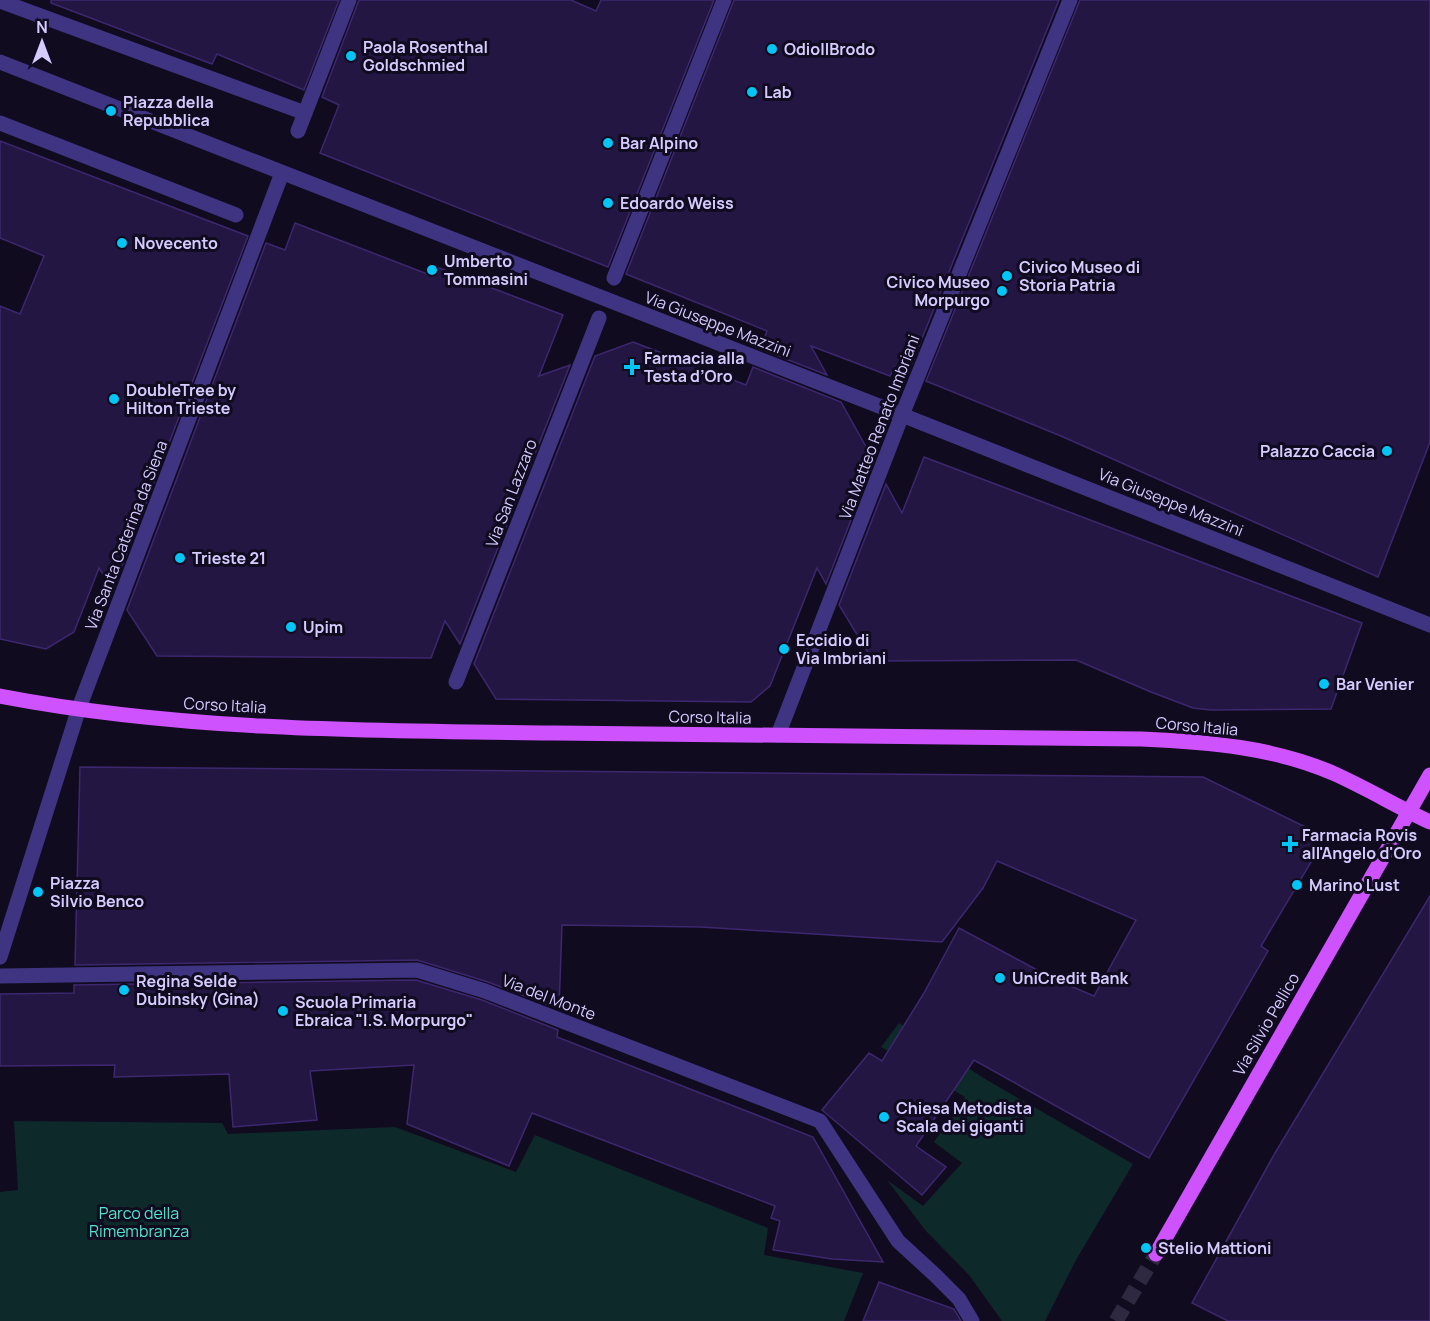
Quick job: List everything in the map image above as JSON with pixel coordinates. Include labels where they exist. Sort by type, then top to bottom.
[{"type":"main road","name":"Corso Italia","points":[[0,696],[165,720],[261,726],[437,732],[1141,739],[1213,743],[1275,754],[1335,774],[1430,822]]},
{"type":"main road","name":"Via Silvio Pellico","points":[[1156,1254],[1430,774]]},
{"type":"street","points":[[0,0],[305,114]]},
{"type":"street","points":[[298,131],[349,0]]},
{"type":"street","points":[[614,278],[724,0]]},
{"type":"street","name":"Via Matteo Renato Imbriani","points":[[778,735],[902,414],[1070,0]]},
{"type":"street","name":"Via Giuseppe Mazzini","points":[[0,62],[902,414],[1426,623]]},
{"type":"street","points":[[0,123],[236,215]]},
{"type":"street","name":"Via Santa Caterina da Siena","points":[[80,708],[282,173]]},
{"type":"street","name":"Via San Lazzaro","points":[[456,682],[599,318]]},
{"type":"street","points":[[0,957],[80,708]]},
{"type":"street","name":"Via del Monte","points":[[0,976],[271,970],[417,970],[485,991],[820,1121],[898,1241],[959,1299],[972,1321]]},
{"type":"green space","points":[[899,1023],[985,1079],[1133,1164],[1076,1260],[1045,1321],[1002,1321],[969,1275],[926,1231],[887,1180],[923,1206],[962,1163],[934,1142],[965,1097],[881,1047]]},
{"type":"green space","name":"Parco della Rimembranza","points":[[14,1121],[222,1123],[228,1134],[395,1127],[516,1172],[535,1135],[768,1228],[764,1255],[863,1273],[844,1321],[0,1321],[0,1192],[18,1190]]},
{"type":"building","points":[[51,0],[339,0],[304,90],[217,54],[212,64],[51,3]]},
{"type":"building","points":[[359,0],[571,0],[596,11],[601,0],[714,0],[608,267],[320,153],[339,105],[322,97]]},
{"type":"building","points":[[734,0],[1059,0],[908,373],[894,367],[890,376],[811,346],[827,375],[760,349],[767,331],[626,274]]},
{"type":"building","points":[[1080,0],[1430,0],[1430,442],[1378,577],[1061,436],[926,381]]},
{"type":"building","name":"DoubleTree by Hilton Trieste","points":[[0,141],[248,236],[113,590],[99,568],[74,632],[46,649],[0,639],[0,306],[20,314],[44,256],[0,238]]},
{"type":"building","points":[[295,223],[430,275],[434,266],[563,315],[539,376],[570,365],[460,644],[445,621],[431,658],[157,656],[127,610],[266,243],[285,250]]},
{"type":"building","points":[[633,342],[746,385],[753,367],[841,402],[874,461],[826,584],[817,568],[770,686],[751,702],[496,699],[474,664],[595,356]]},
{"type":"building","points":[[924,457],[1362,623],[1331,709],[1211,710],[1193,708],[1076,660],[873,661],[839,605],[886,484],[902,513]]},
{"type":"building","points":[[80,767],[1203,777],[1326,837],[1261,946],[1268,951],[1149,1158],[974,1060],[916,1146],[946,1167],[922,1195],[822,1110],[869,1053],[882,1061],[924,993],[959,928],[1054,979],[1094,996],[1136,920],[997,861],[983,888],[942,942],[701,927],[562,925],[559,1009],[488,982],[417,960],[75,965]]},
{"type":"building","points":[[1430,896],[1430,1321],[1228,1321],[1192,1303],[1275,1153]]},
{"type":"building","points":[[416,980],[482,1000],[558,1030],[557,1037],[813,1137],[883,1262],[832,1259],[773,1250],[780,1221],[771,1218],[775,1206],[532,1113],[509,1166],[407,1124],[414,1065],[310,1071],[317,1120],[233,1127],[229,1074],[114,1077],[115,1065],[0,1066],[0,994],[74,993],[74,985]]},
{"type":"building","points":[[879,1282],[954,1309],[961,1321],[863,1321]]},
{"type":"tunnel","points":[[1116,1321],[1156,1254]]},
{"type":"place","name":"OdioIlBrodo","points":[[772,49]]},
{"type":"place","name":"Paola Rosenthal Goldschmied","points":[[351,56]]},
{"type":"place","name":"Lab","points":[[752,92]]},
{"type":"place","name":"Piazza della Repubblica","points":[[111,111]]},
{"type":"place","name":"Bar Alpino","points":[[608,143]]},
{"type":"place","name":"Edoardo Weiss","points":[[608,203]]},
{"type":"place","name":"Novecento","points":[[122,243]]},
{"type":"place","name":"Umberto Tommasini","points":[[432,270]]},
{"type":"place","name":"Civico Museo di Storia Patria","points":[[1007,276]]},
{"type":"place","name":"Civico Museo Morpurgo","points":[[1002,291]]},
{"type":"place","name":"Farmacia alla Testa d’Oro","points":[[632,367]]},
{"type":"place","name":"DoubleTree by Hilton Trieste","points":[[114,399]]},
{"type":"place","name":"Palazzo Caccia","points":[[1387,451]]},
{"type":"place","name":"Trieste 21","points":[[180,558]]},
{"type":"place","name":"Upim","points":[[291,627]]},
{"type":"place","name":"Eccidio di Via Imbriani","points":[[784,649]]},
{"type":"place","name":"Bar Venier","points":[[1324,684]]},
{"type":"place","name":"Farmacia Rovis all'Angelo d'Oro","points":[[1290,844]]},
{"type":"place","name":"Marino Lust","points":[[1297,885]]},
{"type":"place","name":"Piazza Silvio Benco","points":[[38,892]]},
{"type":"place","name":"UniCredit Bank","points":[[1000,978]]},
{"type":"place","name":"Regina Selde Dubinsky (Gina)","points":[[124,990]]},
{"type":"place","name":"Scuola Primaria Ebraica \"I.S. Morpurgo\"","points":[[283,1011]]},
{"type":"place","name":"Chiesa Metodista Scala dei giganti","points":[[884,1117]]},
{"type":"place","name":"Stelio Mattioni","points":[[1146,1248]]}]
